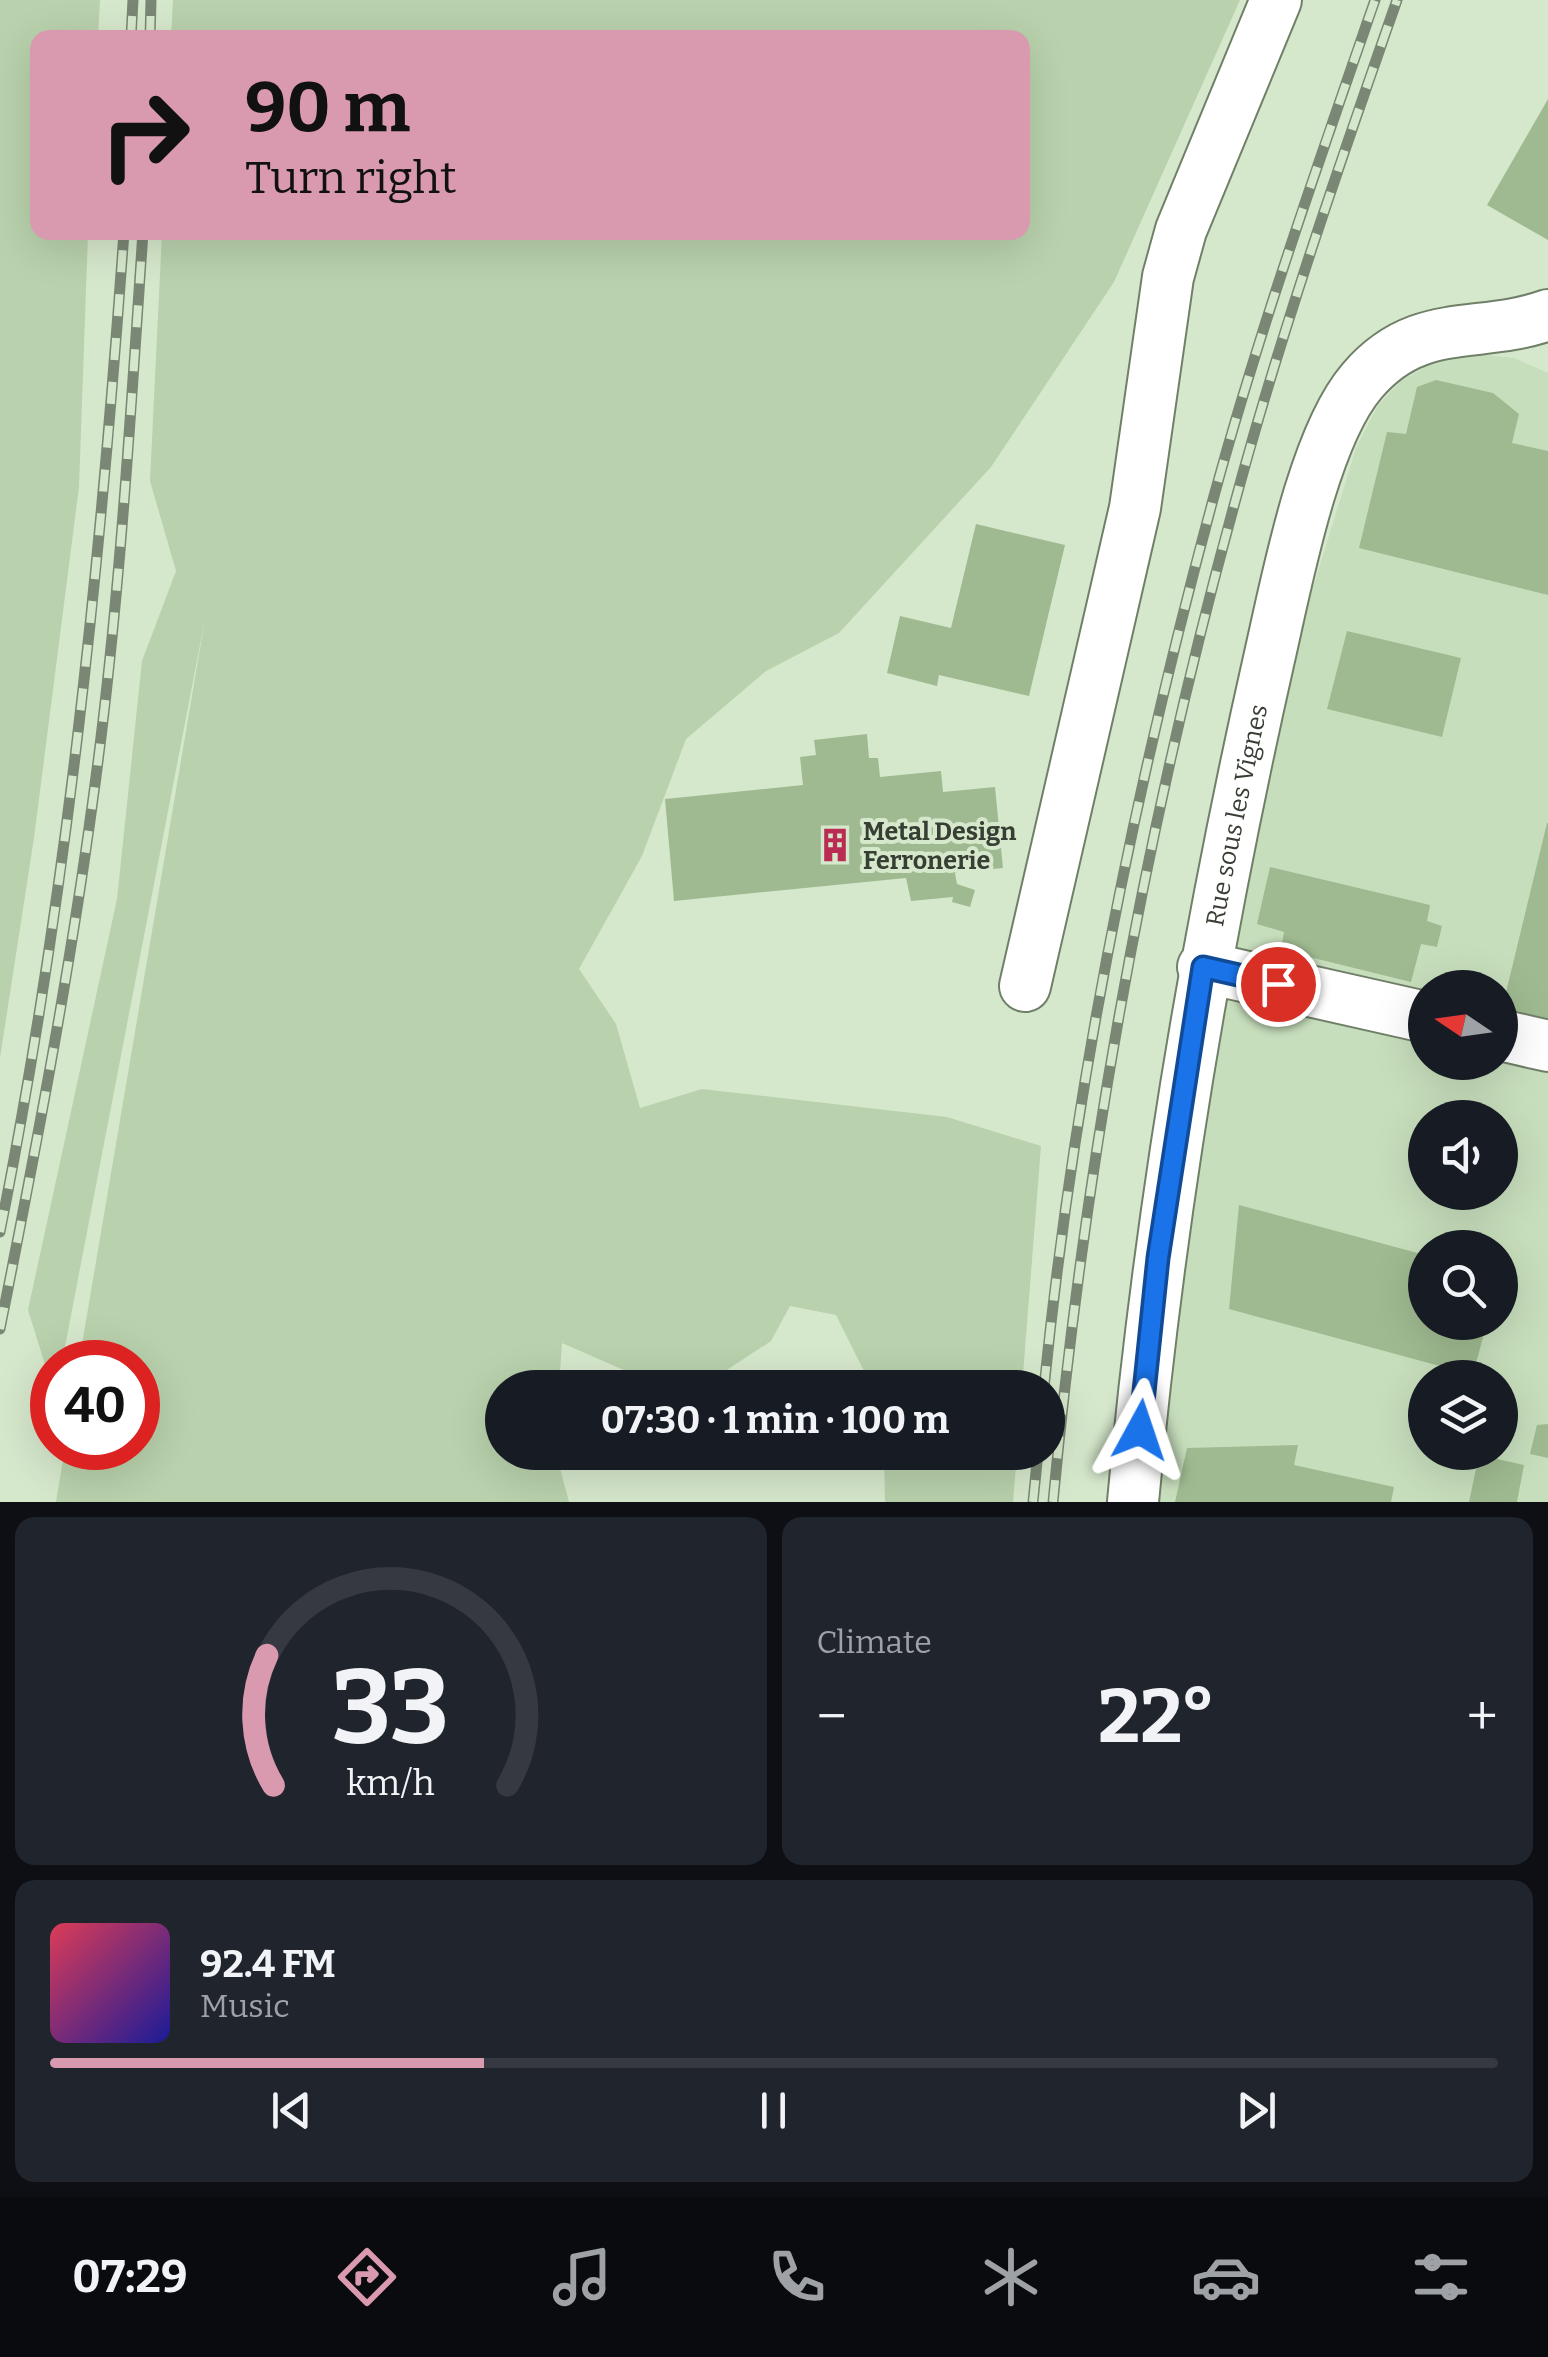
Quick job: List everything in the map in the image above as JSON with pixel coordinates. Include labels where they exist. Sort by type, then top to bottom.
[{"type":"street","points":[[1025,986],[1135,508],[1168,277],[1182,230],[1276,0]]},
{"type":"street","name":"Rue sous les Vignes","points":[[1134,1502],[1158,1258],[1203,967],[1304,518],[1340,415],[1360,383],[1407,344],[1458,328],[1542,327]]},
{"type":"street","points":[[1203,967],[1408,1013]]},
{"type":"street","points":[[1518,1039],[1548,1046]]},
{"type":"shaded area","points":[[0,0],[100,0],[98,30],[30,30],[30,240],[88,240],[79,487],[34,838],[0,1058]]},
{"type":"shaded area","points":[[173,0],[1240,0],[1114,282],[991,467],[839,633],[766,671],[686,739],[642,856],[579,969],[616,1024],[640,1108],[702,1089],[947,1117],[1041,1146],[1023,1370],[864,1370],[836,1315],[790,1306],[771,1341],[727,1370],[624,1370],[562,1343],[560,1370],[485,1370],[485,1470],[561,1470],[569,1502],[56,1502],[61,1470],[160,1470],[160,1340],[83,1340],[205,619],[66,1340],[37,1340],[28,1310],[117,899],[142,661],[176,571],[150,481],[162,240],[1030,240],[1030,30],[171,30]]},
{"type":"shaded area","points":[[1477,354],[1514,358],[1548,373],[1548,1502],[1160,1502],[1185,1245],[1234,945],[1308,604],[1356,448],[1378,405],[1401,381],[1427,366]]},
{"type":"shaded area","points":[[884,1470],[1016,1470],[1013,1502],[885,1502]]},
{"type":"building","points":[[1548,99],[1548,240],[1487,205]]},
{"type":"building","points":[[1436,380],[1493,393],[1519,414],[1512,443],[1548,451],[1548,595],[1359,548],[1387,432],[1406,434],[1417,387]]},
{"type":"building","points":[[976,524],[1065,545],[1029,696],[939,675],[937,686],[887,673],[900,616],[951,628]]},
{"type":"building","points":[[1347,631],[1461,658],[1442,737],[1327,709]]},
{"type":"building","name":"Metal Design Ferronerie","points":[[867,734],[869,758],[878,758],[880,777],[941,771],[943,792],[995,787],[1003,868],[955,873],[957,884],[975,890],[970,907],[952,902],[953,897],[911,901],[906,878],[674,901],[665,799],[803,785],[800,757],[816,755],[814,740]]},
{"type":"building","points":[[1548,823],[1548,1030],[1518,1022],[1518,970],[1511,970]]},
{"type":"building","points":[[1270,867],[1430,905],[1427,921],[1442,926],[1437,947],[1421,944],[1414,970],[1408,970],[1408,981],[1281,950],[1284,932],[1257,924]]},
{"type":"building","points":[[1239,1205],[1408,1250],[1408,1340],[1482,1340],[1477,1360],[1418,1360],[1229,1309]]},
{"type":"building","points":[[1548,1424],[1548,1458],[1530,1454],[1537,1425]]},
{"type":"building","points":[[1298,1445],[1294,1465],[1394,1487],[1391,1502],[1175,1502],[1187,1448]]},
{"type":"building","points":[[1518,1464],[1524,1465],[1517,1502],[1469,1502],[1476,1470],[1518,1470]]},
{"type":"railway","points":[[131,30],[133,0]]},
{"type":"railway","points":[[150,30],[151,0]]},
{"type":"railway","points":[[1046,1370],[1090,1051],[1158,716],[1214,496],[1251,371],[1375,0]]},
{"type":"railway","points":[[1053,1502],[1101,1124],[1122,998],[1173,749],[1235,502],[1272,375],[1397,0]]},
{"type":"railway","points":[[0,1232],[44,984],[78,734],[104,484],[123,240]]},
{"type":"railway","points":[[0,1329],[62,999],[93,799],[117,587],[142,240]]},
{"type":"railway","points":[[1033,1502],[1036,1470]]},
{"type":"place","name":"Metal Design Ferronerie","points":[[835,845]]},
{"type":"route","points":[[1140,1430],[1158,1258],[1203,967],[1278,984]]}]
